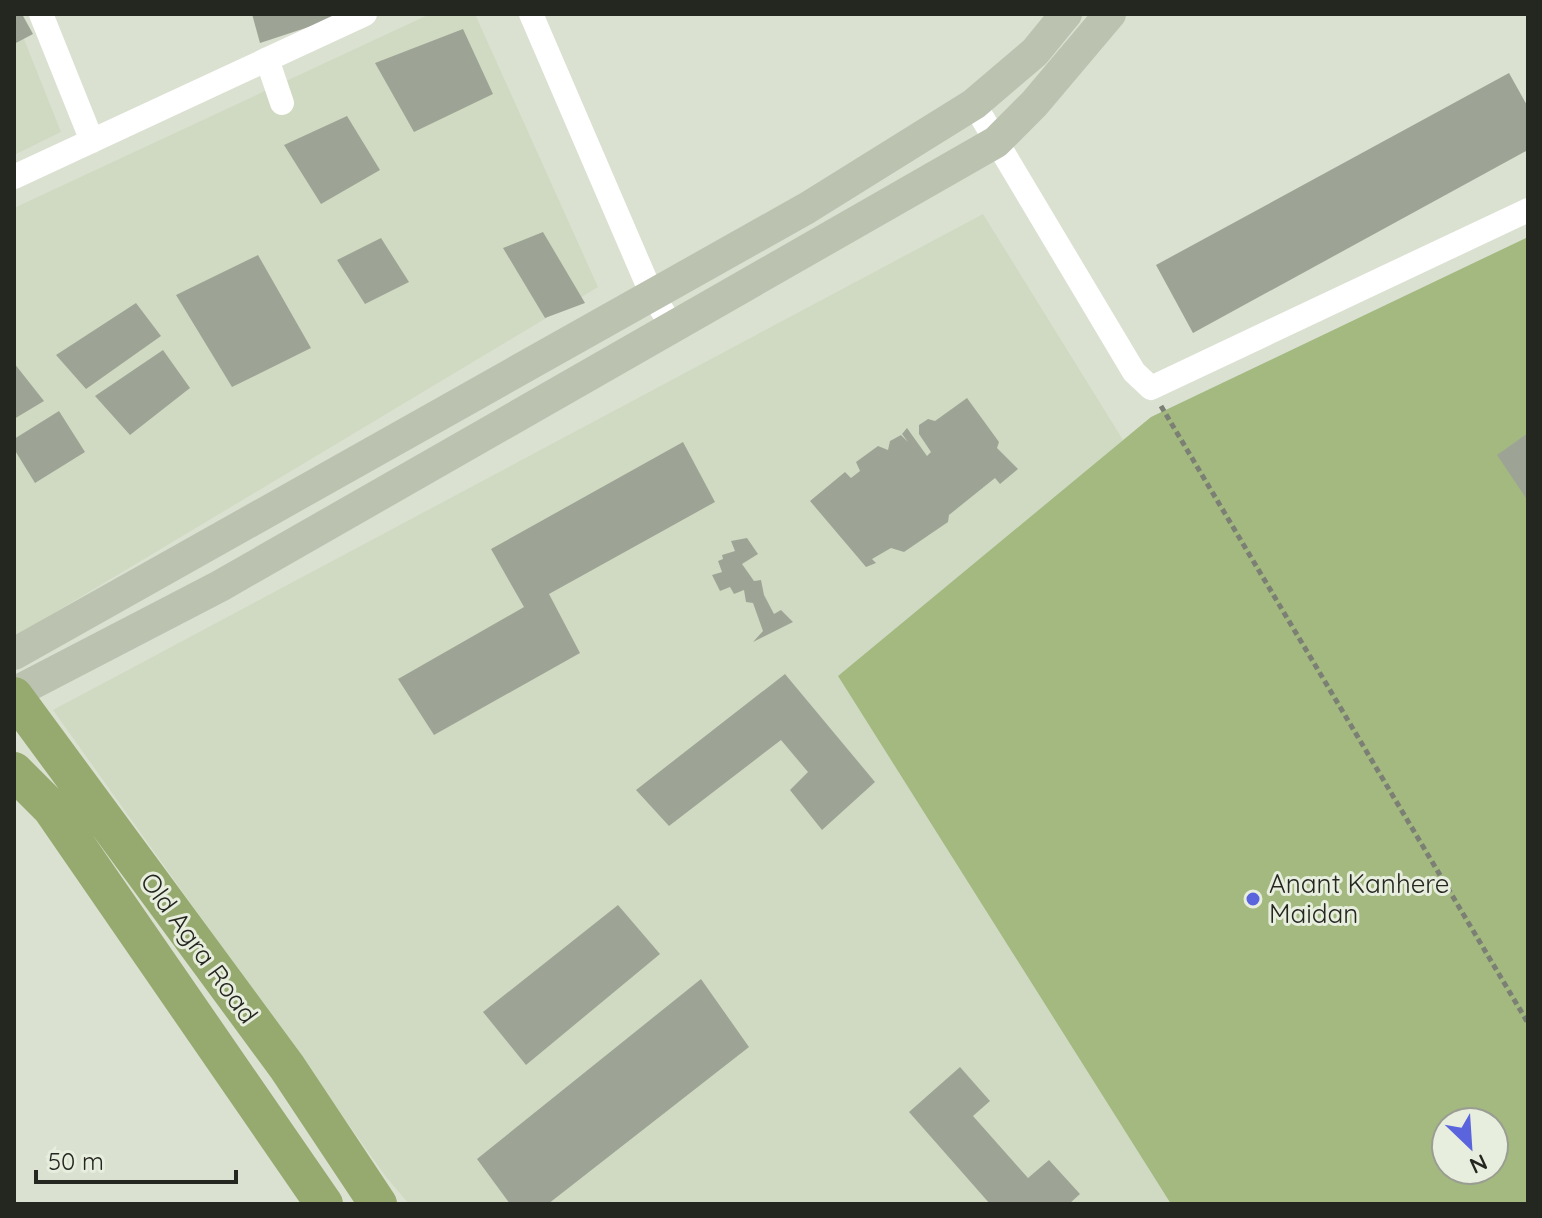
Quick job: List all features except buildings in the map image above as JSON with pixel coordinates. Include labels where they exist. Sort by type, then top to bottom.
[{"type":"highway","name":"Old Agra Road","points":[[14,694],[287,1067],[378,1204]]},
{"type":"highway","name":"Old Agra Road","points":[[14,771],[51,808],[324,1204]]},
{"type":"highway","points":[[14,792],[51,808]]},
{"type":"main road","points":[[14,654],[807,208],[974,104],[1035,52],[1066,14]]},
{"type":"main road","points":[[14,694],[220,586],[996,142],[1034,104],[1110,14]]},
{"type":"street","points":[[41,14],[92,141]]},
{"type":"street","points":[[14,177],[365,14]]},
{"type":"street","points":[[531,14],[652,295],[673,327]]},
{"type":"street","points":[[267,59],[282,103]]},
{"type":"street","points":[[210,107],[228,77]]},
{"type":"street","points":[[974,104],[1134,372],[1151,388],[1528,210]]},
{"type":"path","points":[[1151,388],[1528,1023]]},
{"type":"shaded area","points":[[14,14],[61,132],[14,155]]},
{"type":"shaded area","points":[[430,14],[475,14],[598,287],[14,637],[14,208]]},
{"type":"shaded area","points":[[983,214],[1123,440],[838,676],[1171,1204],[409,1204],[386,1177],[53,710]]},
{"type":"green space","name":"Anant Kanhere Maidan","points":[[1528,237],[1528,1204],[1171,1204],[838,676],[1151,417]]},
{"type":"place","name":"Anant Kanhere Maidan","points":[[1253,899]]}]
